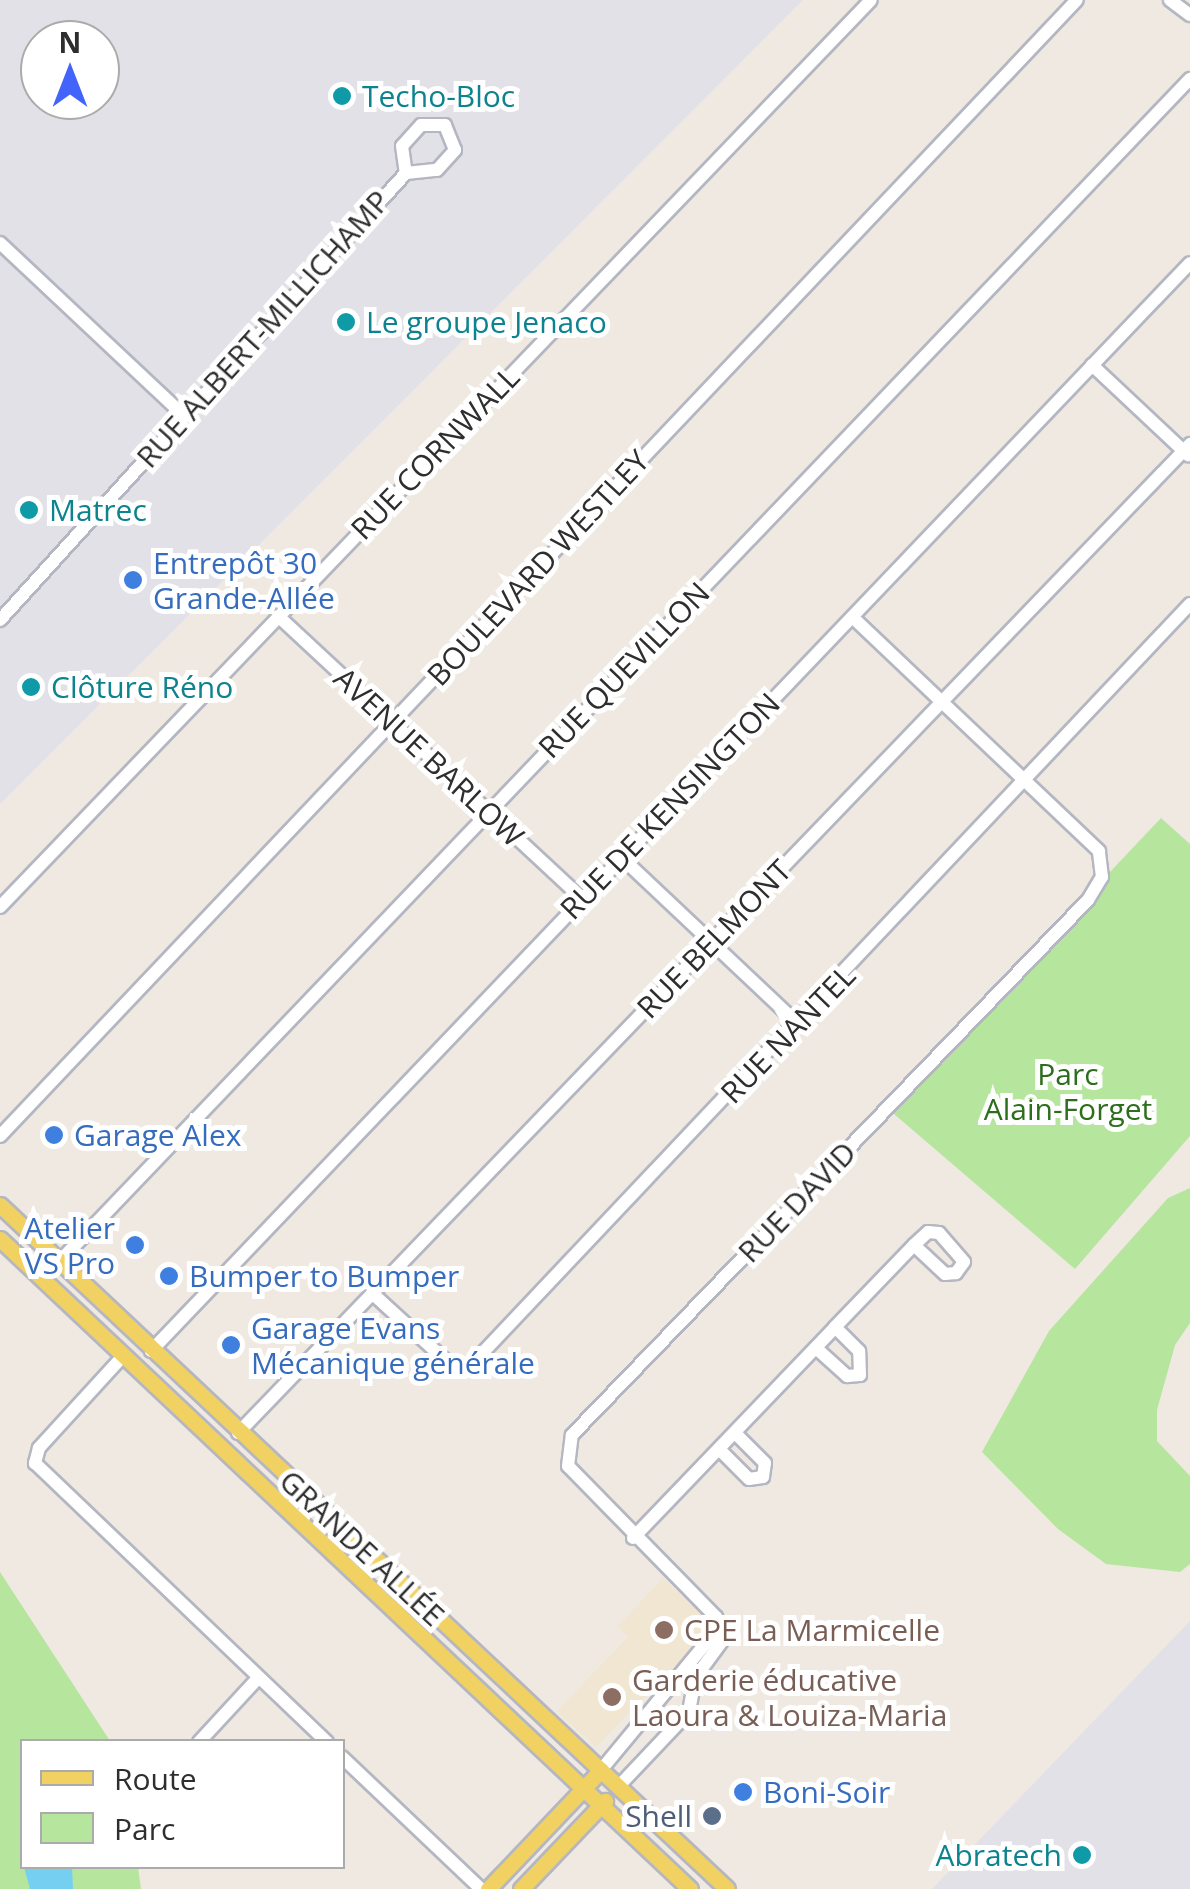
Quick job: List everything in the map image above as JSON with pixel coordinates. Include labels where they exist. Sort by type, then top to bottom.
[{"type":"main road","name":"GRANDE ALLÉE","points":[[0,1205],[727,1889]]},
{"type":"main road","name":"GRANDE ALLÉE","points":[[0,1239],[690,1889]]},
{"type":"main road","points":[[485,1889],[602,1770]]},
{"type":"main road","points":[[521,1889],[618,1788]]},
{"type":"street","name":"RUE CORNWALL","points":[[0,907],[871,0]]},
{"type":"street","name":"BOULEVARD WESTLEY","points":[[0,1136],[1077,0]]},
{"type":"street","points":[[1170,0],[1190,15]]},
{"type":"street","name":"RUE QUEVILLON","points":[[59,1262],[1190,79]]},
{"type":"street","name":"RUE ALBERT-MILLICHAMP","points":[[0,620],[406,172],[437,170],[455,150],[445,124],[422,124],[402,146],[406,172]]},
{"type":"street","points":[[0,244],[182,415]]},
{"type":"street","name":"RUE DE KENSINGTON","points":[[151,1351],[1190,263]]},
{"type":"street","points":[[1092,365],[1188,451]]},
{"type":"street","name":"RUE BELMONT","points":[[238,1433],[1188,451]]},
{"type":"street","name":"RUE NANTEL","points":[[372,1293],[457,1371],[473,1363],[798,1024],[1190,604]]},
{"type":"street","name":"AVENUE BARLOW","points":[[278,616],[581,898]]},
{"type":"street","points":[[852,617],[1024,780]]},
{"type":"street","name":"RUE DAVID","points":[[720,1624],[633,1538],[568,1466],[572,1435],[1078,910],[1102,876],[1099,851],[1024,780]]},
{"type":"street","points":[[621,857],[798,1024]]},
{"type":"street","points":[[633,1538],[914,1245]]},
{"type":"street","points":[[816,1348],[848,1376],[860,1375],[859,1351],[834,1327]]},
{"type":"street","points":[[124,1356],[38,1448],[36,1463],[324,1739]]},
{"type":"street","points":[[719,1449],[748,1478],[763,1477],[764,1463],[734,1433]]},
{"type":"street","points":[[602,1770],[716,1638],[720,1624]]},
{"type":"street","points":[[618,1788],[689,1712],[695,1678],[725,1644],[720,1624]]},
{"type":"street","points":[[202,1739],[259,1677]]},
{"type":"street","points":[[345,1759],[485,1889]]},
{"type":"shaded area","points":[[0,0],[803,0],[0,804]]},
{"type":"shaded area","points":[[663,1578],[702,1616],[708,1633],[596,1747],[557,1711],[628,1637],[618,1626]]},
{"type":"shaded area","points":[[1190,1621],[1190,1889],[932,1889]]},
{"type":"green space","name":"Parc Alain-Forget","points":[[1161,818],[1190,844],[1190,1136],[1075,1269],[887,1108]]},
{"type":"green space","points":[[1190,1188],[1190,1323],[1175,1345],[1157,1410],[1157,1441],[1190,1476],[1190,1564],[1180,1572],[1106,1564],[1058,1529],[982,1452],[1049,1331],[1168,1198]]},
{"type":"green space","points":[[0,1572],[109,1739],[20,1739],[20,1869],[138,1869],[141,1889],[0,1889]]},
{"type":"water","points":[[25,1869],[72,1869],[73,1889],[30,1889]]},
{"type":"place","name":"Techo-Bloc","points":[[342,96]]},
{"type":"place","name":"Le groupe Jenaco","points":[[346,322]]},
{"type":"place","name":"Matrec","points":[[29,510]]},
{"type":"place","name":"Entrepôt 30 Grande-Allée","points":[[133,580]]},
{"type":"place","name":"Clôture Réno","points":[[31,687]]},
{"type":"place","name":"Garage Alex","points":[[54,1135]]},
{"type":"place","name":"Atelier VS Pro","points":[[135,1245]]},
{"type":"place","name":"Bumper to Bumper","points":[[169,1276]]},
{"type":"place","name":"Garage Evans Mécanique générale","points":[[231,1345]]},
{"type":"place","name":"CPE La Marmicelle","points":[[664,1630]]},
{"type":"place","name":"Garderie éducative Laoura & Louiza-Maria","points":[[612,1697]]},
{"type":"place","name":"Boni-Soir","points":[[743,1792]]},
{"type":"place","name":"Shell","points":[[712,1816]]},
{"type":"place","name":"Abratech","points":[[1082,1855]]}]
